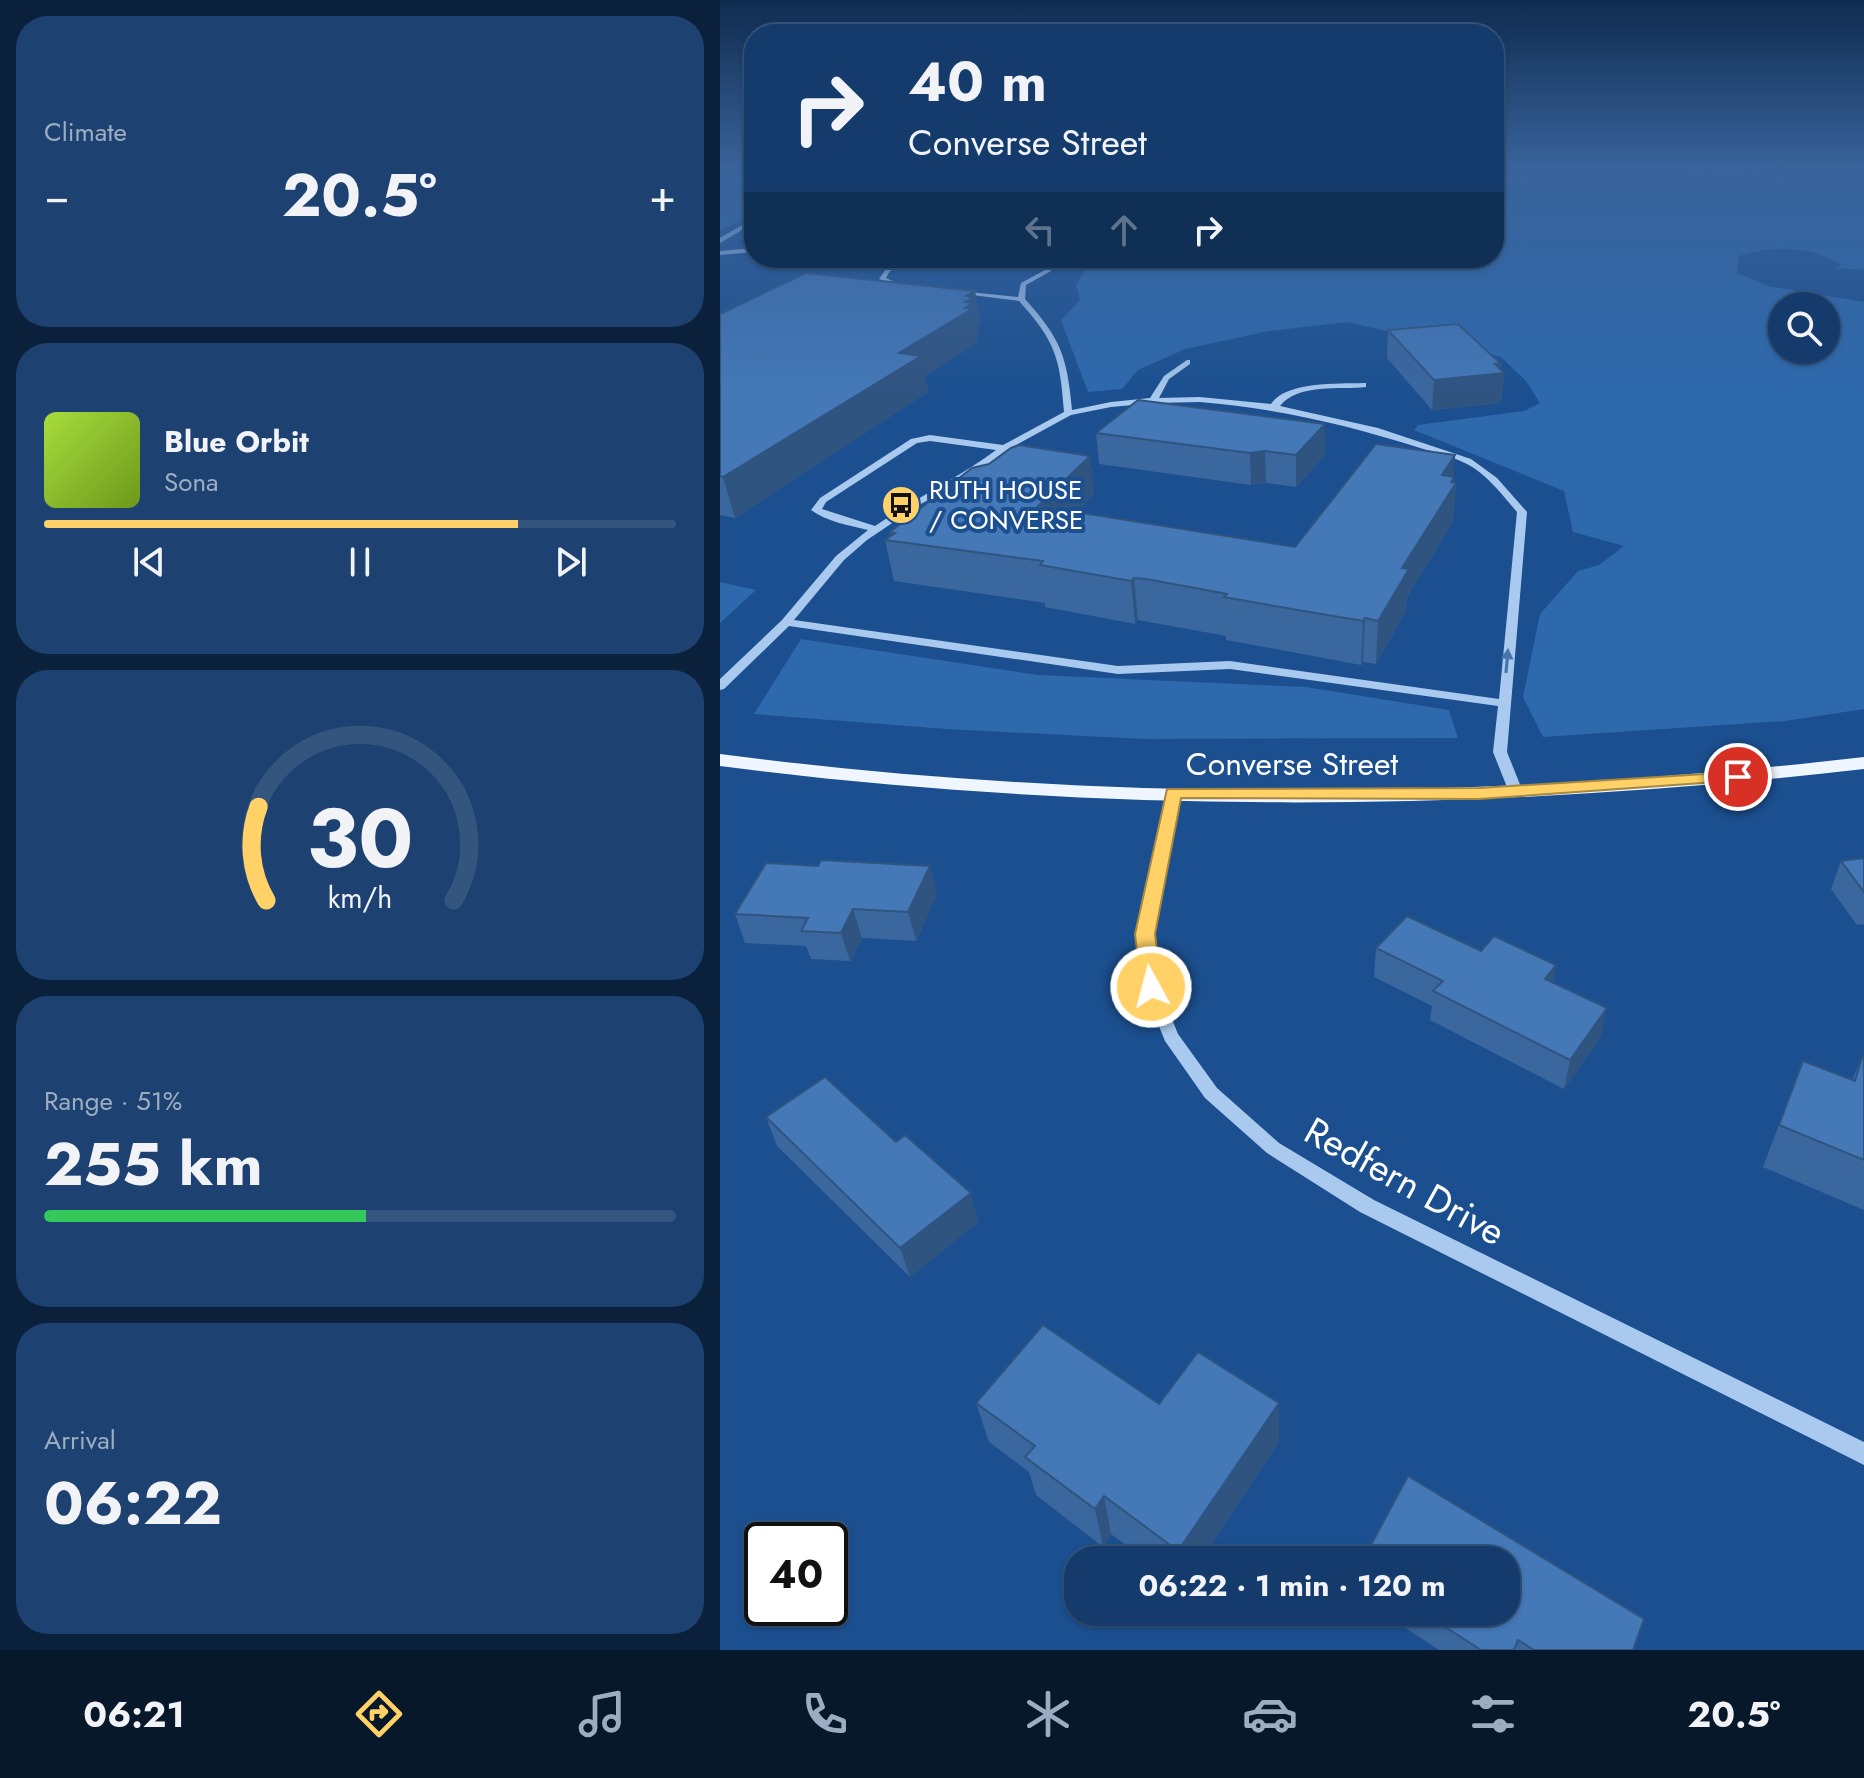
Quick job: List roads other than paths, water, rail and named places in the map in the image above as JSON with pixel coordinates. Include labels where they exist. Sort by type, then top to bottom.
[{"type":"main road","name":"Converse Street","points":[[720,760],[965,784],[1173,793],[1359,796],[1516,792],[1679,782],[1864,763]]},
{"type":"street","points":[[720,253],[744,251]]},
{"type":"street","points":[[893,268],[882,279],[908,290]]},
{"type":"street","points":[[1021,299],[1023,284],[1048,271],[1048,268]]},
{"type":"street","points":[[954,293],[1021,299],[1051,331],[1064,358],[1068,413]]},
{"type":"street","points":[[1154,399],[1157,386],[1187,362]]},
{"type":"street","points":[[1275,408],[1276,402],[1284,396],[1303,390],[1363,385]]},
{"type":"street","points":[[720,686],[786,622],[840,558],[876,529],[969,474],[1004,448],[1068,413],[1096,406],[1154,399],[1193,399],[1275,408],[1315,414],[1385,433],[1475,465],[1522,512],[1513,582],[1500,752],[1516,792]]},
{"type":"street","points":[[876,529],[816,510],[823,500],[914,441],[942,439],[1004,448]]},
{"type":"street","points":[[786,622],[1118,670],[1230,665],[1504,703]]},
{"type":"street","name":"Redfern Drive","points":[[1173,793],[1145,934],[1151,987],[1171,1036],[1211,1093],[1273,1148],[1367,1206],[1864,1454]]},
{"type":"place","name":"RUTH HOUSE / CONVERSE","points":[[901,505]]}]
